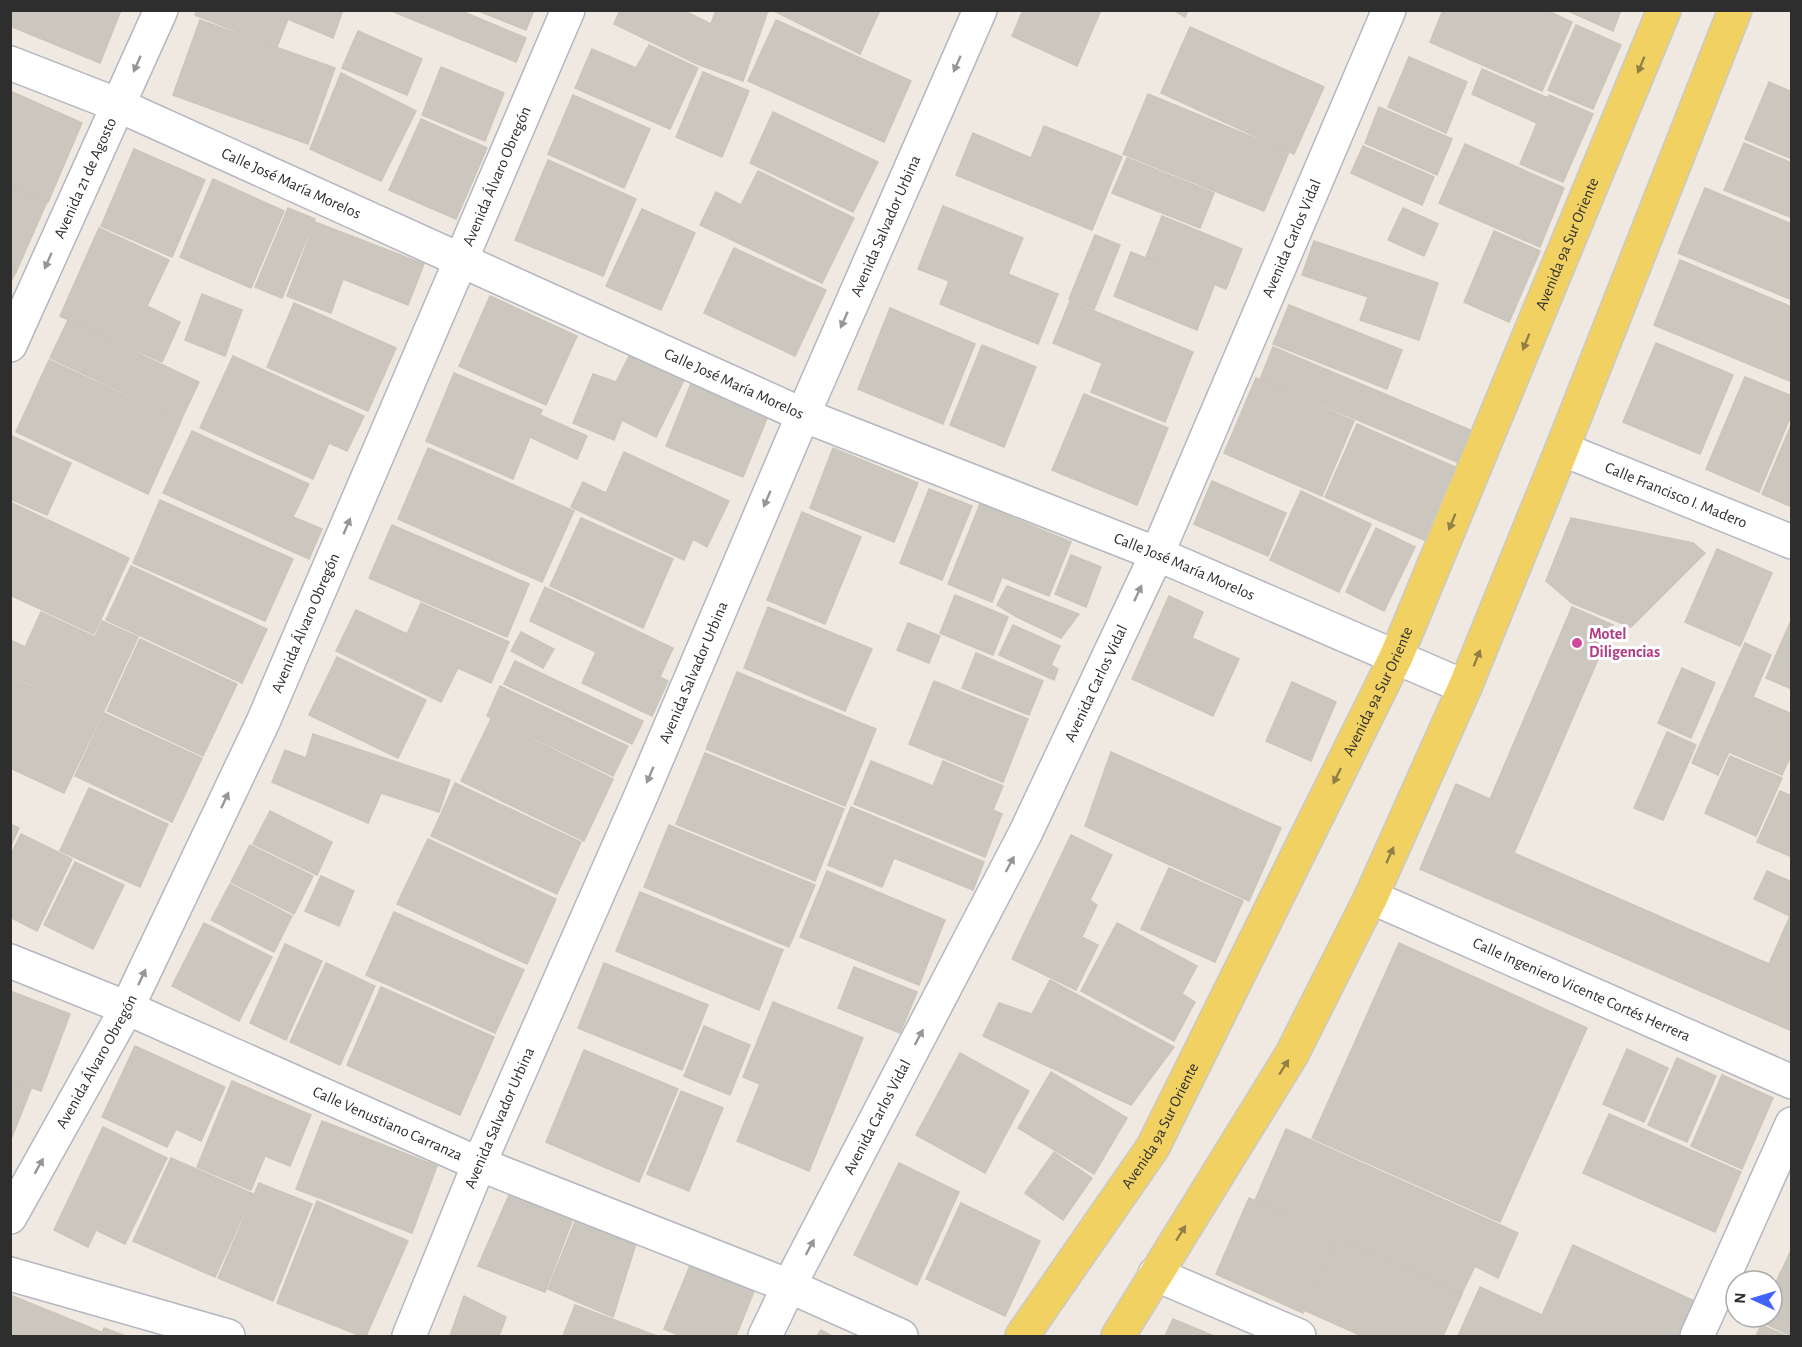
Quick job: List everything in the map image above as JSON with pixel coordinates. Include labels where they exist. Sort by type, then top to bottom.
[{"type":"main road","name":"Avenida 9a Sur Oriente","points":[[1022,1336],[1153,1147],[1396,657],[1664,10]]},
{"type":"main road","points":[[1118,1336],[1292,1054],[1371,897],[1465,687],[1562,449],[1735,10]]},
{"type":"street","name":"Avenida 21 de Agosto","points":[[10,345],[161,10]]},
{"type":"street","name":"Avenida Álvaro Obregón","points":[[10,1217],[127,1008],[263,722],[568,10]]},
{"type":"street","name":"Avenida Salvador Urbina","points":[[409,1336],[479,1164],[640,798],[803,415],[980,10]]},
{"type":"street","name":"Avenida Carlos Vidal","points":[[765,1336],[1025,834],[1157,554],[1389,10]]},
{"type":"street","name":"Calle José María Morelos","points":[[10,63],[118,105],[803,415],[1157,554],[1465,687]]},
{"type":"street","name":"Calle Francisco I. Madero","points":[[1562,449],[1791,542]]},
{"type":"street","name":"Calle Ingeniero Vicente Cortés Herrera","points":[[1371,897],[1791,1082]]},
{"type":"street","name":"Calle Venustiano Carranza","points":[[10,961],[127,1008],[479,1164],[789,1286],[901,1336]]},
{"type":"street","points":[[1697,1336],[1791,1124]]},
{"type":"street","points":[[10,1274],[228,1336]]},
{"type":"street","points":[[1155,1274],[1299,1336]]},
{"type":"building","points":[[14,10],[121,10],[100,63],[10,26],[10,18]]},
{"type":"building","points":[[197,10],[343,10],[333,38],[288,19],[277,47],[195,15]]},
{"type":"building","points":[[389,10],[459,10],[526,38],[516,62]]},
{"type":"building","points":[[476,10],[534,10],[526,30]]},
{"type":"building","points":[[620,10],[683,10],[711,24],[716,10],[768,11],[743,81],[697,64],[614,24]]},
{"type":"building","points":[[772,10],[880,10],[860,54]]},
{"type":"building","points":[[1023,10],[1101,10],[1077,66],[1012,36]]},
{"type":"building","points":[[1173,10],[1188,10],[1185,17]]},
{"type":"building","points":[[1443,10],[1546,10],[1572,22],[1542,91],[1430,42]]},
{"type":"building","points":[[1566,10],[1621,10],[1613,31]]},
{"type":"building","points":[[200,20],[335,68],[308,144],[173,95]]},
{"type":"building","points":[[776,20],[911,81],[884,142],[748,81]]},
{"type":"building","points":[[1576,25],[1621,45],[1593,109],[1548,90]]},
{"type":"building","points":[[1190,27],[1324,87],[1294,154],[1161,93]]},
{"type":"building","points":[[358,31],[422,59],[407,95],[342,68]]},
{"type":"building","points":[[649,45],[698,68],[670,129],[575,88],[592,49],[636,68]]},
{"type":"building","points":[[1409,57],[1467,82],[1446,133],[1388,107]]},
{"type":"building","points":[[441,67],[504,93],[485,141],[422,115]]},
{"type":"building","points":[[1482,69],[1548,98],[1549,95],[1593,114],[1563,182],[1520,164],[1537,123],[1472,94]]},
{"type":"building","points":[[703,72],[749,91],[722,157],[676,137]]},
{"type":"building","points":[[341,73],[416,111],[381,181],[310,149]]},
{"type":"building","points":[[1769,82],[1792,92],[1792,159],[1745,139]]},
{"type":"building","points":[[10,91],[82,123],[48,202],[10,185]]},
{"type":"building","points":[[1148,94],[1289,152],[1264,211],[1123,154]]},
{"type":"building","points":[[573,95],[650,129],[624,188],[548,154]]},
{"type":"building","points":[[1379,107],[1452,139],[1437,175],[1365,143]]},
{"type":"building","points":[[773,112],[878,162],[853,212],[750,163]]},
{"type":"building","points":[[421,119],[487,148],[456,219],[389,190]]},
{"type":"building","points":[[1044,126],[1122,157],[1092,230],[956,175],[973,133],[1031,158]]},
{"type":"building","points":[[1744,143],[1792,163],[1792,218],[1724,190]]},
{"type":"building","points":[[1465,144],[1564,188],[1540,247],[1439,203]]},
{"type":"building","points":[[1363,146],[1434,177],[1422,205],[1351,173]]},
{"type":"building","points":[[134,149],[205,180],[172,257],[101,226]]},
{"type":"building","points":[[1127,158],[1214,193],[1200,228],[1112,193]]},
{"type":"building","points":[[548,160],[636,199],[603,276],[515,240]]},
{"type":"building","points":[[758,171],[854,218],[822,283],[700,225],[716,192],[741,205]]},
{"type":"building","points":[[213,179],[284,211],[251,288],[180,257]]},
{"type":"building","points":[[10,186],[47,202],[16,272],[10,269]]},
{"type":"building","points":[[1705,188],[1792,224],[1792,300],[1678,253]]},
{"type":"building","points":[[943,206],[1023,238],[1008,274],[1058,294],[1038,344],[940,304],[949,281],[918,269]]},
{"type":"building","points":[[288,208],[315,219],[282,298],[255,287]]},
{"type":"building","points":[[1403,208],[1438,224],[1424,256],[1388,240]]},
{"type":"building","points":[[642,209],[695,233],[661,310],[606,286]]},
{"type":"building","points":[[1162,216],[1242,249],[1226,289],[1146,257]]},
{"type":"building","points":[[315,222],[424,264],[408,305],[343,279],[331,313],[287,296]]},
{"type":"building","points":[[99,228],[169,260],[147,306],[180,322],[162,362],[60,316]]},
{"type":"building","points":[[1494,231],[1540,251],[1509,322],[1464,302]]},
{"type":"building","points":[[1095,235],[1120,245],[1094,309],[1069,299]]},
{"type":"building","points":[[1314,241],[1438,283],[1419,340],[1360,320],[1368,297],[1302,275]]},
{"type":"building","points":[[734,248],[826,290],[795,356],[704,313]]},
{"type":"building","points":[[1131,252],[1214,286],[1197,330],[1114,296]]},
{"type":"building","points":[[1680,260],[1792,307],[1792,382],[1654,325]]},
{"type":"building","points":[[10,269],[16,272],[10,283]]},
{"type":"building","points":[[202,294],[242,310],[225,356],[185,340]]},
{"type":"building","points":[[490,296],[577,336],[546,405],[459,366]]},
{"type":"building","points":[[1070,301],[1193,352],[1165,422],[1091,392],[1102,363],[1053,343]]},
{"type":"building","points":[[294,303],[396,348],[368,411],[267,367]]},
{"type":"building","points":[[1289,305],[1402,350],[1387,389],[1273,344]]},
{"type":"building","points":[[890,308],[975,344],[943,424],[858,389]]},
{"type":"building","points":[[68,320],[199,382],[181,420],[50,358]]},
{"type":"building","points":[[1656,343],[1733,375],[1700,454],[1623,422]]},
{"type":"building","points":[[982,345],[1036,367],[1004,447],[950,425]]},
{"type":"building","points":[[1273,347],[1470,430],[1457,462],[1260,379]]},
{"type":"building","points":[[632,350],[686,376],[656,437],[622,420],[614,440],[573,423],[593,374],[616,382]]},
{"type":"building","points":[[233,356],[364,416],[347,451],[329,443],[313,479],[200,428]]},
{"type":"building","points":[[49,360],[181,421],[148,494],[16,432]]},
{"type":"building","points":[[454,373],[542,410],[540,415],[587,436],[577,459],[530,437],[513,479],[426,441]]},
{"type":"building","points":[[1745,377],[1792,396],[1792,413],[1759,492],[1706,469]]},
{"type":"building","points":[[1256,378],[1354,421],[1322,496],[1224,453]]},
{"type":"building","points":[[692,381],[770,411],[743,477],[666,446]]},
{"type":"building","points":[[1084,394],[1168,428],[1137,505],[1052,470]]},
{"type":"building","points":[[1792,423],[1792,507],[1762,494]]},
{"type":"building","points":[[1357,424],[1455,467],[1424,540],[1325,497]]},
{"type":"building","points":[[192,431],[309,484],[293,517],[322,529],[309,559],[163,493]]},
{"type":"building","points":[[12,436],[71,463],[47,515],[10,499],[10,440]]},
{"type":"building","points":[[428,448],[574,511],[542,582],[398,519]]},
{"type":"building","points":[[833,448],[918,483],[894,542],[810,508]]},
{"type":"building","points":[[624,452],[729,501],[707,547],[693,539],[684,560],[571,507],[583,482],[606,493]]},
{"type":"building","points":[[1212,481],[1286,513],[1268,556],[1194,524]]},
{"type":"building","points":[[929,489],[972,506],[942,580],[900,563]]},
{"type":"building","points":[[1301,491],[1371,524],[1339,592],[1270,560]]},
{"type":"building","points":[[160,500],[293,559],[265,621],[133,563]]},
{"type":"building","points":[[10,502],[129,558],[94,634],[10,595]]},
{"type":"building","points":[[980,504],[1071,542],[1049,596],[1002,577],[992,602],[948,584]]},
{"type":"building","points":[[802,512],[861,537],[825,624],[767,600]]},
{"type":"building","points":[[581,518],[673,559],[643,628],[550,586]]},
{"type":"building","points":[[1571,518],[1693,543],[1705,553],[1631,627],[1572,603],[1546,581]]},
{"type":"building","points":[[392,525],[529,584],[507,637],[369,578]]},
{"type":"building","points":[[1376,528],[1415,547],[1384,611],[1346,592]]},
{"type":"building","points":[[1717,549],[1772,573],[1740,646],[1685,622]]},
{"type":"building","points":[[1071,555],[1101,567],[1086,607],[1055,594]]},
{"type":"building","points":[[131,566],[267,629],[242,683],[106,620]]},
{"type":"building","points":[[1007,586],[1079,614],[1061,638],[997,605]]},
{"type":"building","points":[[545,587],[673,648],[660,677],[668,681],[652,716],[582,683],[596,652],[530,621]]},
{"type":"building","points":[[955,595],[1008,617],[993,655],[940,633]]},
{"type":"building","points":[[1169,596],[1203,612],[1192,638],[1239,659],[1213,716],[1132,679]]},
{"type":"building","points":[[421,603],[509,642],[491,683],[458,668],[441,702],[336,651],[356,610],[407,634]]},
{"type":"building","points":[[768,607],[872,649],[845,711],[744,668]]},
{"type":"building","points":[[1572,607],[1613,625],[1514,853],[1769,964],[1790,916],[1754,899],[1767,871],[1792,882],[1792,1031],[1420,869],[1456,784],[1490,799]]},
{"type":"building","points":[[41,612],[95,637],[102,621],[138,637],[101,717],[10,675],[10,640],[25,647]]},
{"type":"building","points":[[1792,618],[1792,689],[1766,678]]},
{"type":"building","points":[[908,623],[940,636],[929,663],[897,650]]},
{"type":"building","points":[[1013,625],[1060,646],[1051,665],[1058,669],[1054,680],[999,655]]},
{"type":"building","points":[[521,632],[554,649],[543,668],[511,651]]},
{"type":"building","points":[[140,639],[237,684],[203,756],[107,711]]},
{"type":"building","points":[[1745,643],[1771,655],[1753,697],[1792,714],[1792,753],[1782,775],[1729,752],[1718,775],[1692,763]]},
{"type":"building","points":[[976,653],[1043,681],[1029,715],[962,688]]},
{"type":"building","points":[[337,657],[426,700],[398,758],[309,715]]},
{"type":"building","points":[[515,661],[643,721],[632,744],[504,684]]},
{"type":"building","points":[[1682,668],[1715,683],[1691,738],[1658,723]]},
{"type":"building","points":[[737,672],[876,729],[845,806],[706,749]]},
{"type":"building","points":[[10,677],[100,718],[64,793],[10,768]]},
{"type":"building","points":[[934,681],[1028,719],[1003,782],[909,744]]},
{"type":"building","points":[[1292,682],[1336,702],[1311,761],[1266,741]]},
{"type":"building","points":[[500,686],[628,746],[613,776],[487,716]]},
{"type":"building","points":[[104,713],[202,758],[172,822],[75,776]]},
{"type":"building","points":[[491,719],[613,779],[584,841],[461,781]]},
{"type":"building","points":[[1667,732],[1696,745],[1663,820],[1634,808]]},
{"type":"building","points":[[313,734],[450,780],[439,812],[381,793],[368,823],[272,782],[285,750],[306,758]]},
{"type":"building","points":[[1111,752],[1281,828],[1249,901],[1085,826]]},
{"type":"building","points":[[705,753],[844,809],[815,881],[676,824]]},
{"type":"building","points":[[1730,756],[1782,778],[1756,836],[1705,813]]},
{"type":"building","points":[[871,761],[933,786],[943,761],[1003,786],[993,810],[1002,814],[985,857],[854,804]]},
{"type":"building","points":[[455,783],[581,842],[557,894],[431,836]]},
{"type":"building","points":[[89,788],[168,824],[140,887],[60,851]]},
{"type":"building","points":[[1780,791],[1792,796],[1792,857],[1757,842]]},
{"type":"building","points":[[851,807],[984,862],[973,890],[894,858],[882,887],[828,865]]},
{"type":"building","points":[[270,811],[332,842],[317,875],[253,844]]},
{"type":"building","points":[[10,824],[19,828],[10,848]]},
{"type":"building","points":[[669,825],[815,885],[789,947],[644,887]]},
{"type":"building","points":[[21,834],[72,859],[37,931],[10,917],[10,856]]},
{"type":"building","points":[[1071,835],[1112,855],[1090,900],[1097,905],[1082,937],[1098,945],[1076,990],[1012,959]]},
{"type":"building","points":[[428,839],[556,899],[527,964],[397,904]]},
{"type":"building","points":[[250,845],[313,876],[294,914],[231,882]]},
{"type":"building","points":[[75,862],[124,885],[93,949],[44,925]]},
{"type":"building","points":[[1169,868],[1243,901],[1215,962],[1141,929]]},
{"type":"building","points":[[827,871],[945,920],[919,985],[800,937]]},
{"type":"building","points":[[321,876],[354,891],[339,926],[305,911]]},
{"type":"building","points":[[230,884],[292,916],[274,952],[211,920]]},
{"type":"building","points":[[640,892],[783,950],[759,1010],[616,951]]},
{"type":"building","points":[[394,912],[524,970],[495,1033],[366,975]]},
{"type":"building","points":[[204,923],[272,957],[239,1021],[172,986]]},
{"type":"building","points":[[1117,923],[1197,966],[1182,994],[1195,1002],[1174,1041],[1081,991]]},
{"type":"building","points":[[1399,943],[1587,1028],[1500,1222],[1312,1138]]},
{"type":"building","points":[[285,944],[322,961],[286,1040],[250,1023]]},
{"type":"building","points":[[326,963],[375,986],[340,1065],[290,1042]]},
{"type":"building","points":[[604,963],[708,1005],[682,1070],[578,1028]]},
{"type":"building","points":[[854,967],[917,992],[900,1033],[838,1008]]},
{"type":"building","points":[[1050,980],[1174,1047],[1131,1105],[983,1036],[999,1003],[1032,1014]]},
{"type":"building","points":[[381,987],[494,1037],[460,1115],[347,1065]]},
{"type":"building","points":[[10,991],[70,1014],[41,1091],[10,1080]]},
{"type":"building","points":[[773,1002],[863,1038],[809,1171],[737,1141],[760,1084],[743,1077]]},
{"type":"building","points":[[704,1026],[750,1045],[730,1095],[684,1076]]},
{"type":"building","points":[[135,1046],[225,1087],[201,1141],[176,1129],[167,1147],[102,1117]]},
{"type":"building","points":[[1627,1049],[1668,1068],[1644,1122],[1603,1104]]},
{"type":"building","points":[[584,1050],[678,1089],[639,1182],[546,1142]]},
{"type":"building","points":[[960,1053],[1029,1091],[985,1173],[916,1135]]},
{"type":"building","points":[[1677,1058],[1716,1076],[1687,1142],[1648,1125]]},
{"type":"building","points":[[1051,1072],[1127,1118],[1094,1174],[1018,1128]]},
{"type":"building","points":[[1722,1075],[1773,1098],[1742,1169],[1691,1146]]},
{"type":"building","points":[[10,1081],[31,1089],[10,1142]]},
{"type":"building","points":[[232,1081],[311,1115],[290,1166],[265,1156],[251,1190],[197,1167]]},
{"type":"building","points":[[681,1091],[723,1108],[689,1191],[647,1174]]},
{"type":"building","points":[[1609,1114],[1741,1172],[1715,1232],[1583,1173]]},
{"type":"building","points":[[322,1121],[437,1166],[412,1233],[296,1189]]},
{"type":"building","points":[[103,1127],[167,1158],[125,1244],[96,1230],[88,1247],[54,1230]]},
{"type":"building","points":[[1286,1129],[1518,1233],[1498,1278],[1475,1266],[1462,1293],[1255,1200]]},
{"type":"building","points":[[1054,1152],[1092,1178],[1063,1220],[1025,1193]]},
{"type":"building","points":[[171,1158],[253,1194],[215,1277],[133,1241]]},
{"type":"building","points":[[899,1163],[959,1192],[917,1285],[854,1255]]},
{"type":"building","points":[[259,1183],[312,1204],[273,1301],[218,1278]]},
{"type":"building","points":[[512,1188],[576,1211],[545,1292],[478,1266]]},
{"type":"building","points":[[1249,1198],[1336,1238],[1303,1313],[1216,1274]]},
{"type":"building","points":[[317,1201],[408,1241],[366,1336],[277,1303]]},
{"type":"building","points":[[961,1203],[1040,1241],[1005,1316],[926,1279]]},
{"type":"building","points":[[579,1212],[639,1234],[613,1317],[548,1289]]},
{"type":"building","points":[[1337,1238],[1462,1294],[1443,1336],[1362,1336],[1304,1310]]},
{"type":"building","points":[[1573,1245],[1699,1303],[1684,1336],[1458,1336],[1480,1287],[1542,1315]]},
{"type":"building","points":[[1792,1248],[1792,1275],[1782,1269]]},
{"type":"building","points":[[691,1263],[755,1289],[736,1336],[681,1336],[664,1329]]},
{"type":"building","points":[[1784,1272],[1792,1276],[1792,1336],[1777,1329],[1784,1329]]},
{"type":"building","points":[[10,1295],[101,1332],[99,1336],[10,1336]]},
{"type":"building","points":[[464,1296],[506,1317],[499,1336],[450,1336]]},
{"type":"building","points":[[575,1305],[657,1336],[563,1336]]},
{"type":"building","points":[[1173,1319],[1214,1336],[1165,1336]]},
{"type":"building","points":[[104,1328],[126,1336],[101,1336]]},
{"type":"building","points":[[1759,1329],[1770,1329],[1787,1336],[1756,1336]]},
{"type":"building","points":[[821,1330],[832,1336],[817,1336]]},
{"type":"place","name":"Motel Diligencias","points":[[1577,643]]}]
